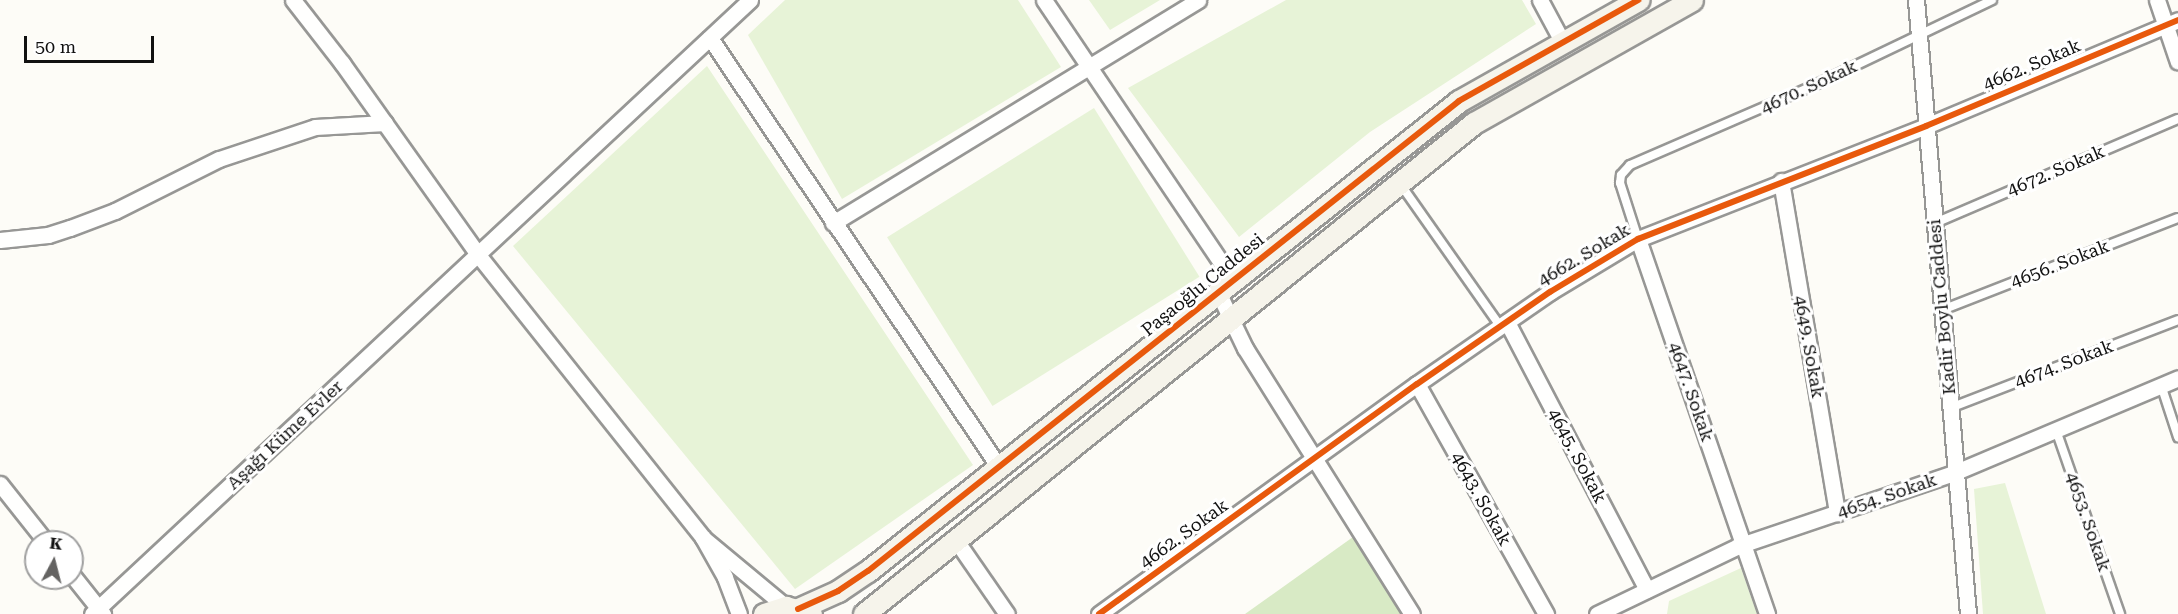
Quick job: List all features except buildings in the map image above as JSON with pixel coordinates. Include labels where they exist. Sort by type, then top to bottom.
[{"type":"street","points":[[293,0],[385,123],[479,255],[703,538],[739,614]]},
{"type":"street","name":"Aşağı Küme Evler","points":[[98,612],[750,0]]},
{"type":"street","points":[[1044,0],[1089,67],[1226,286],[1230,318],[1412,614]]},
{"type":"street","points":[[833,223],[1198,0]]},
{"type":"street","points":[[1540,0],[1562,41]]},
{"type":"street","name":"Paşaoğlu Caddesi","points":[[765,614],[798,610],[838,591],[868,571],[1459,101],[1638,0]]},
{"type":"street","points":[[864,614],[955,538],[1474,123],[1518,95],[1692,0]]},
{"type":"street","name":"Kadir Boylu Caddesi","points":[[1916,0],[1956,472],[1965,613]]},
{"type":"street","points":[[2157,0],[2172,22],[2178,62]]},
{"type":"street","name":"4662. Sokak","points":[[1099,614],[1503,324],[1638,239],[1926,126],[2172,22]]},
{"type":"street","points":[[710,38],[999,467]]},
{"type":"street","points":[[0,240],[48,235],[70,228],[115,211],[219,159],[315,126],[385,123]]},
{"type":"street","name":"4649. Sokak","points":[[1781,181],[1837,513]]},
{"type":"street","name":"4647. Sokak","points":[[1638,239],[1767,614]]},
{"type":"street","name":"4645. Sokak","points":[[1503,324],[1647,590]]},
{"type":"street","name":"4654. Sokak","points":[[1597,614],[1743,544],[1956,472],[2178,378]]},
{"type":"street","name":"4643. Sokak","points":[[1417,384],[1546,614]]},
{"type":"street","points":[[0,484],[36,530]]},
{"type":"street","points":[[703,538],[798,610]]},
{"type":"street","points":[[955,538],[1007,614]]},
{"type":"street","points":[[83,590],[98,612]]},
{"type":"lane","name":"4670. Sokak","points":[[1625,169],[1992,0]]},
{"type":"lane","name":"4672. Sokak","points":[[1935,223],[2178,119]]},
{"type":"lane","name":"4647. Sokak","points":[[1625,169],[1620,183],[1638,239]]},
{"type":"lane","name":"4645. Sokak","points":[[1399,182],[1503,324]]},
{"type":"lane","name":"4656. Sokak","points":[[1942,310],[2178,218]]},
{"type":"lane","name":"4674. Sokak","points":[[1950,408],[2178,320]]},
{"type":"lane","points":[[2161,385],[2178,437]]},
{"type":"lane","name":"4653. Sokak","points":[[2056,430],[2120,614]]},
{"type":"green space","points":[[785,0],[1018,0],[1061,67],[842,199],[748,35]]},
{"type":"green space","points":[[1089,0],[1160,0],[1110,30]]},
{"type":"green space","points":[[1286,0],[1522,0],[1536,24],[1370,132],[1239,237],[1128,88]]},
{"type":"green space","points":[[707,66],[973,465],[795,589],[513,246]]},
{"type":"green space","points":[[1094,108],[1199,277],[993,406],[887,237]]},
{"type":"green space","points":[[2005,483],[2046,614],[1983,614],[1974,489]]},
{"type":"green space","points":[[1353,537],[1401,614],[1245,614]]},
{"type":"green space","points":[[1741,568],[1757,614],[1667,614],[1669,601]]},
{"type":"cycle path","points":[[798,609],[838,591],[868,571],[1459,101],[1638,0]]},
{"type":"cycle path","points":[[1099,614],[1417,384],[1550,292],[1638,239],[1926,126],[2178,20]]}]
